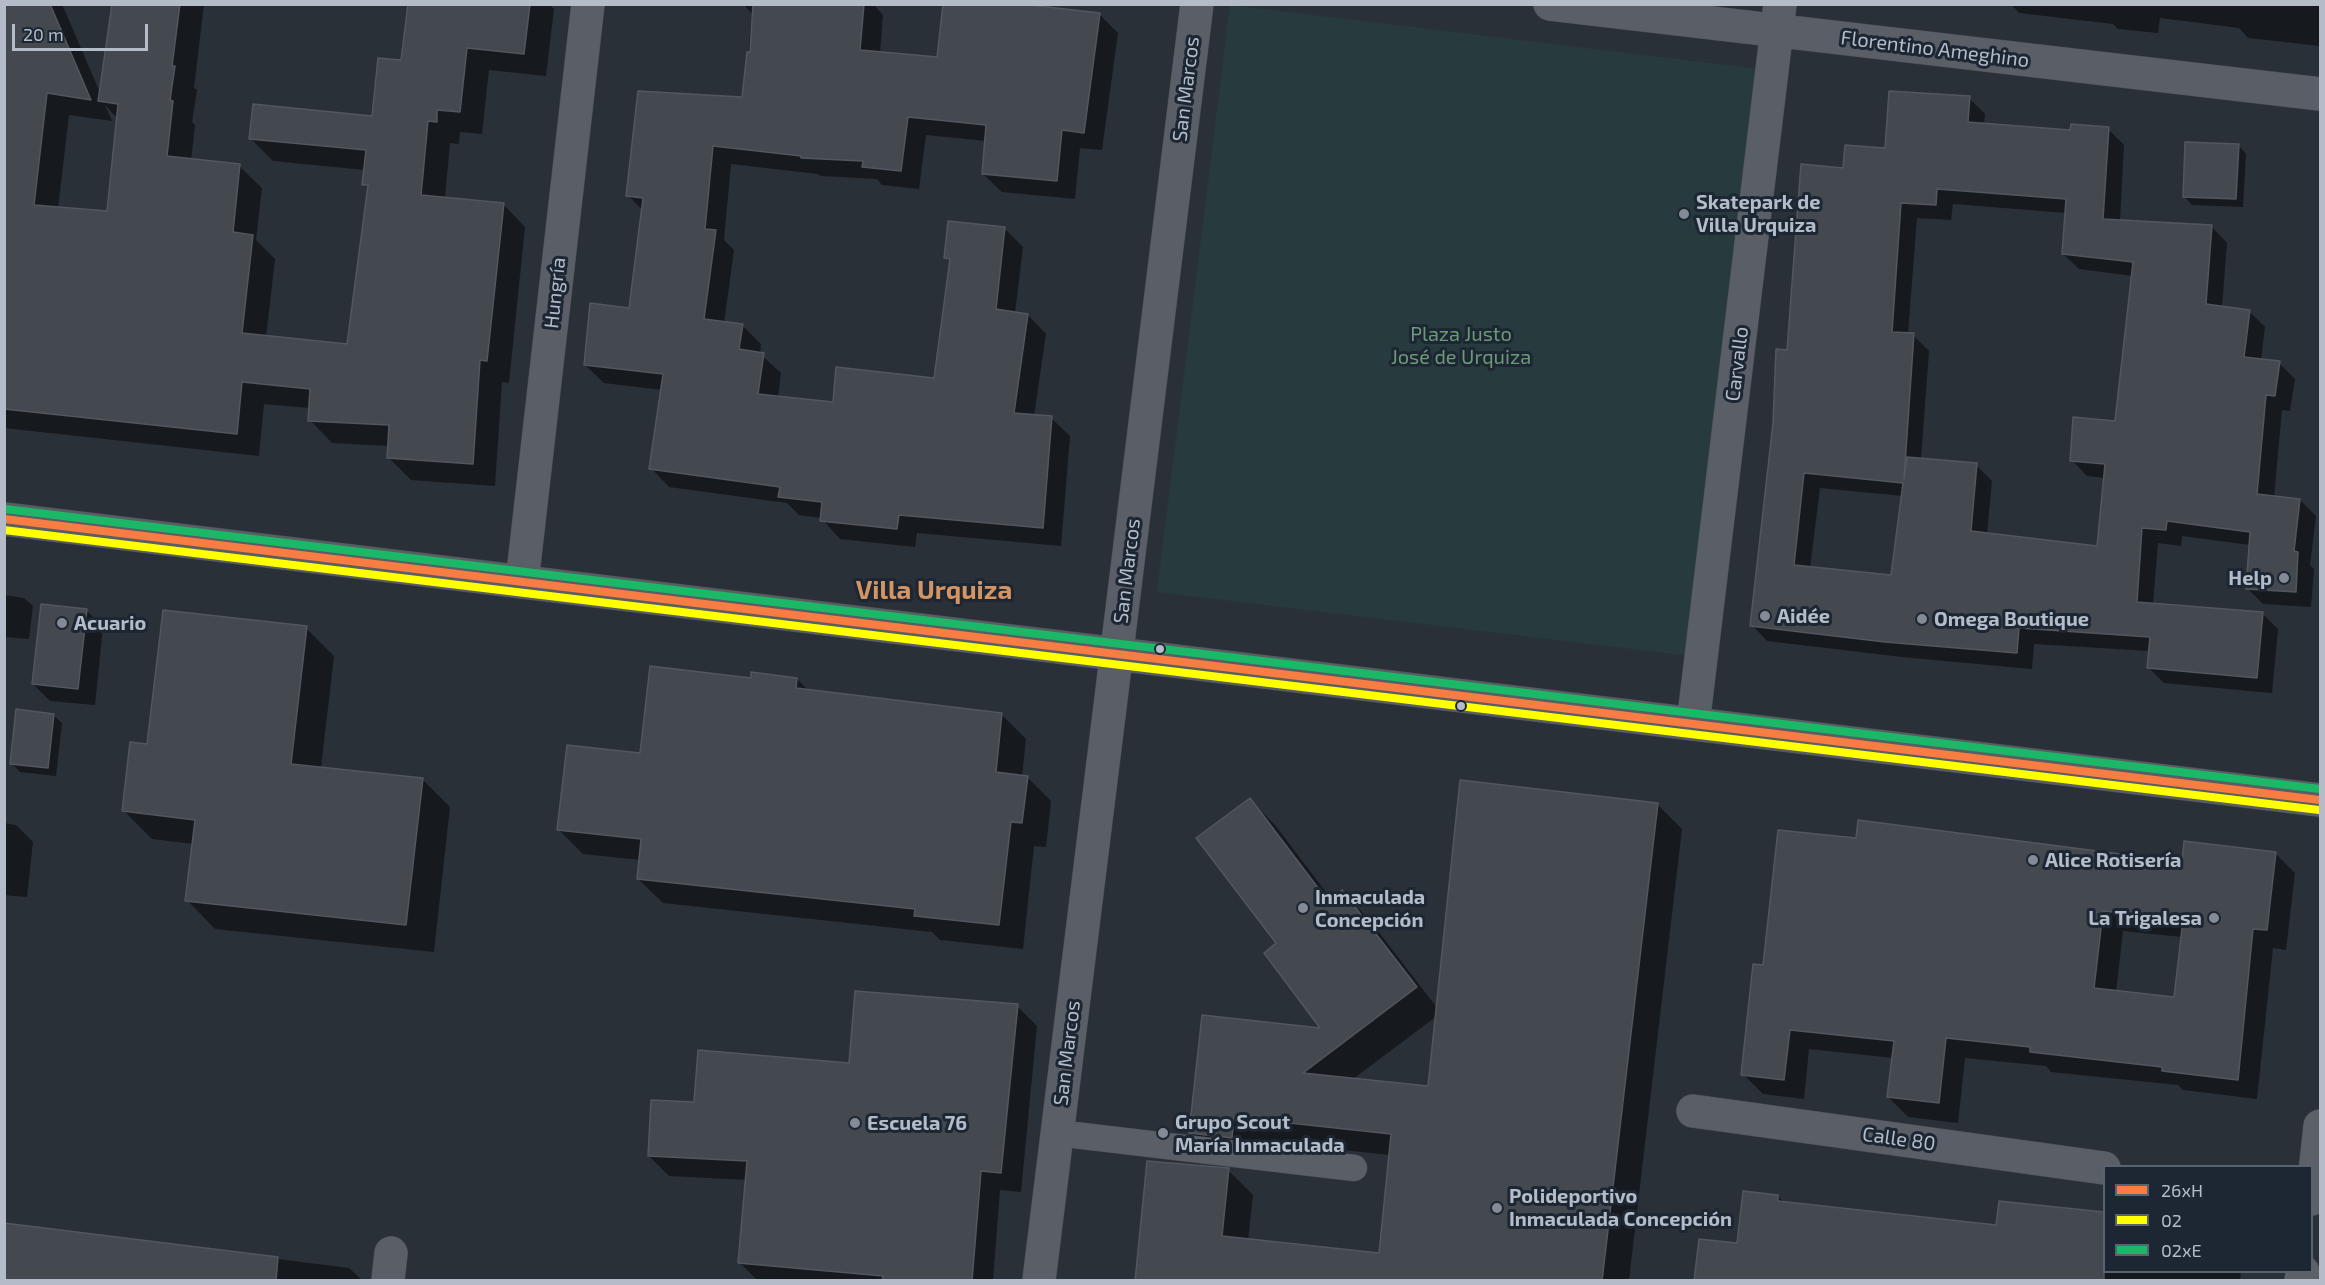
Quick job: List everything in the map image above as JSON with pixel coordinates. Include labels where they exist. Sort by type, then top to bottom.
[{"type":"main road","points":[[4,519],[2320,800]]},
{"type":"main road","points":[[2313,1188],[2320,1126]]},
{"type":"street","name":"Hungría","points":[[522,582],[588,4]]},
{"type":"street","name":"San Marcos","points":[[1039,1281],[1197,4]]},
{"type":"street","name":"Florentino Ameghino","points":[[1550,4],[1779,18],[2320,94]]},
{"type":"street","name":"Carvallo","points":[[1693,724],[1779,18]]},
{"type":"street","name":"Calle 80","points":[[1693,1111],[2103,1168]]},
{"type":"lane","points":[[1057,1134],[1354,1168]]},
{"type":"green space","name":"Plaza Justo José de Urquiza","points":[[1230,5],[1768,70],[1690,656],[1157,592]]},
{"type":"building","points":[[4,4],[50,4],[91,100],[47,93],[34,205],[107,211],[118,104],[98,101],[112,4],[180,4],[172,66],[175,66],[170,100],[173,101],[167,156],[240,164],[233,232],[253,235],[242,333],[347,344],[368,185],[362,185],[366,150],[249,139],[253,104],[372,116],[378,58],[401,60],[408,4],[530,4],[524,54],[467,48],[460,112],[437,110],[437,122],[428,121],[421,195],[504,203],[487,361],[480,360],[473,464],[387,458],[389,425],[308,421],[310,389],[242,382],[237,434],[4,409]]},
{"type":"building","points":[[753,4],[864,4],[860,50],[937,57],[943,4],[1021,4],[1100,13],[1084,133],[1062,130],[1057,181],[982,174],[986,125],[908,117],[901,171],[862,167],[863,161],[801,158],[801,156],[713,146],[705,229],[716,230],[704,319],[743,324],[739,349],[764,353],[758,394],[833,402],[836,367],[934,378],[950,259],[944,258],[948,221],[1005,227],[996,309],[1028,314],[1014,413],[1052,416],[1043,528],[899,515],[897,529],[820,521],[822,502],[778,497],[780,487],[649,469],[663,374],[584,365],[590,303],[629,308],[643,198],[626,196],[638,91],[742,97],[747,52],[750,52]]},
{"type":"building","points":[[1889,91],[1970,96],[1968,122],[2070,130],[2071,124],[2109,127],[2103,219],[2212,225],[2206,304],[2250,310],[2244,357],[2280,361],[2275,396],[2266,395],[2257,494],[2300,499],[2294,551],[2298,552],[2296,592],[2246,589],[2250,532],[2167,521],[2166,530],[2142,528],[2137,602],[2263,612],[2257,678],[2147,668],[2150,637],[2019,628],[2017,653],[1885,642],[1750,626],[1773,423],[1776,349],[1787,350],[1801,164],[1843,168],[1845,145],[1885,148]],"holes":[[[1937,189],[2066,199],[2062,254],[2133,262],[2115,421],[2073,417],[2070,461],[2105,464],[2097,546],[1971,531],[1977,463],[1907,457],[1904,479],[1914,333],[1892,332],[1901,203],[1936,205]],[[1804,473],[1903,483],[1891,575],[1794,565]]]},
{"type":"building","points":[[2185,142],[2239,144],[2236,199],[2183,197]]},
{"type":"building","points":[[41,604],[87,609],[78,689],[32,684]]},
{"type":"building","points":[[163,610],[307,626],[291,764],[423,778],[406,925],[185,901],[195,820],[122,811],[130,742],[147,744]]},
{"type":"building","points":[[650,666],[751,678],[751,672],[797,678],[796,688],[1002,713],[996,772],[1028,776],[1022,823],[1011,822],[999,925],[914,916],[915,909],[637,879],[641,839],[557,830],[567,745],[640,753]]},
{"type":"building","points":[[16,709],[54,714],[48,768],[10,764]]},
{"type":"building","points":[[1460,780],[1658,803],[1602,1281],[1135,1281],[1147,1161],[1229,1168],[1222,1236],[1379,1253],[1391,1134],[1234,1117],[1232,1138],[1189,1133],[1202,1015],[1320,1028],[1264,953],[1276,943],[1196,838],[1250,798],[1328,901],[1342,890],[1417,987],[1303,1073],[1428,1086]]},
{"type":"building","points":[[1858,820],[2182,862],[2184,841],[2276,852],[2267,930],[2253,929],[2238,1080],[2162,1071],[2162,1067],[2030,1052],[2030,1047],[1946,1038],[1939,1103],[1887,1097],[1894,1041],[1790,1030],[1784,1080],[1741,1075],[1753,964],[1763,965],[1778,830],[1856,838]],"holes":[[[2103,911],[2183,920],[2174,997],[2094,988]]]},
{"type":"building","points":[[855,991],[1018,1004],[1001,1173],[981,1171],[972,1281],[882,1281],[883,1276],[738,1263],[747,1161],[648,1156],[651,1100],[694,1102],[698,1050],[849,1063]]},
{"type":"building","points":[[1743,1191],[1778,1195],[1778,1201],[1996,1225],[1999,1201],[2103,1212],[2104,1281],[1694,1281],[1699,1239],[1737,1243]]},
{"type":"building","points":[[4,1223],[278,1257],[276,1281],[4,1281]]},
{"type":"transit line","name":"02xE","points":[[5,509],[2320,789]]},
{"type":"transit line","name":"26xH","points":[[4,519],[2320,800]]},
{"type":"transit line","name":"02","points":[[4,530],[2319,810]]},
{"type":"place","name":"Skatepark de Villa Urquiza","points":[[1684,214]]},
{"type":"place","name":"Help","points":[[2284,578]]},
{"type":"place","name":"Aidée","points":[[1765,616]]},
{"type":"place","name":"Omega Boutique","points":[[1922,619]]},
{"type":"place","name":"Acuario","points":[[62,623]]},
{"type":"place","name":"Alice Rotisería","points":[[2033,860]]},
{"type":"place","name":"Inmaculada Concepción","points":[[1303,908]]},
{"type":"place","name":"La Trigalesa","points":[[2214,918]]},
{"type":"place","name":"Escuela 76","points":[[855,1123]]},
{"type":"place","name":"Grupo Scout María Inmaculada","points":[[1163,1133]]},
{"type":"place","name":"Polideportivo Inmaculada Concepción","points":[[1497,1208]]},
{"type":"district","name":"Villa Urquiza","points":[[934,590]]}]
